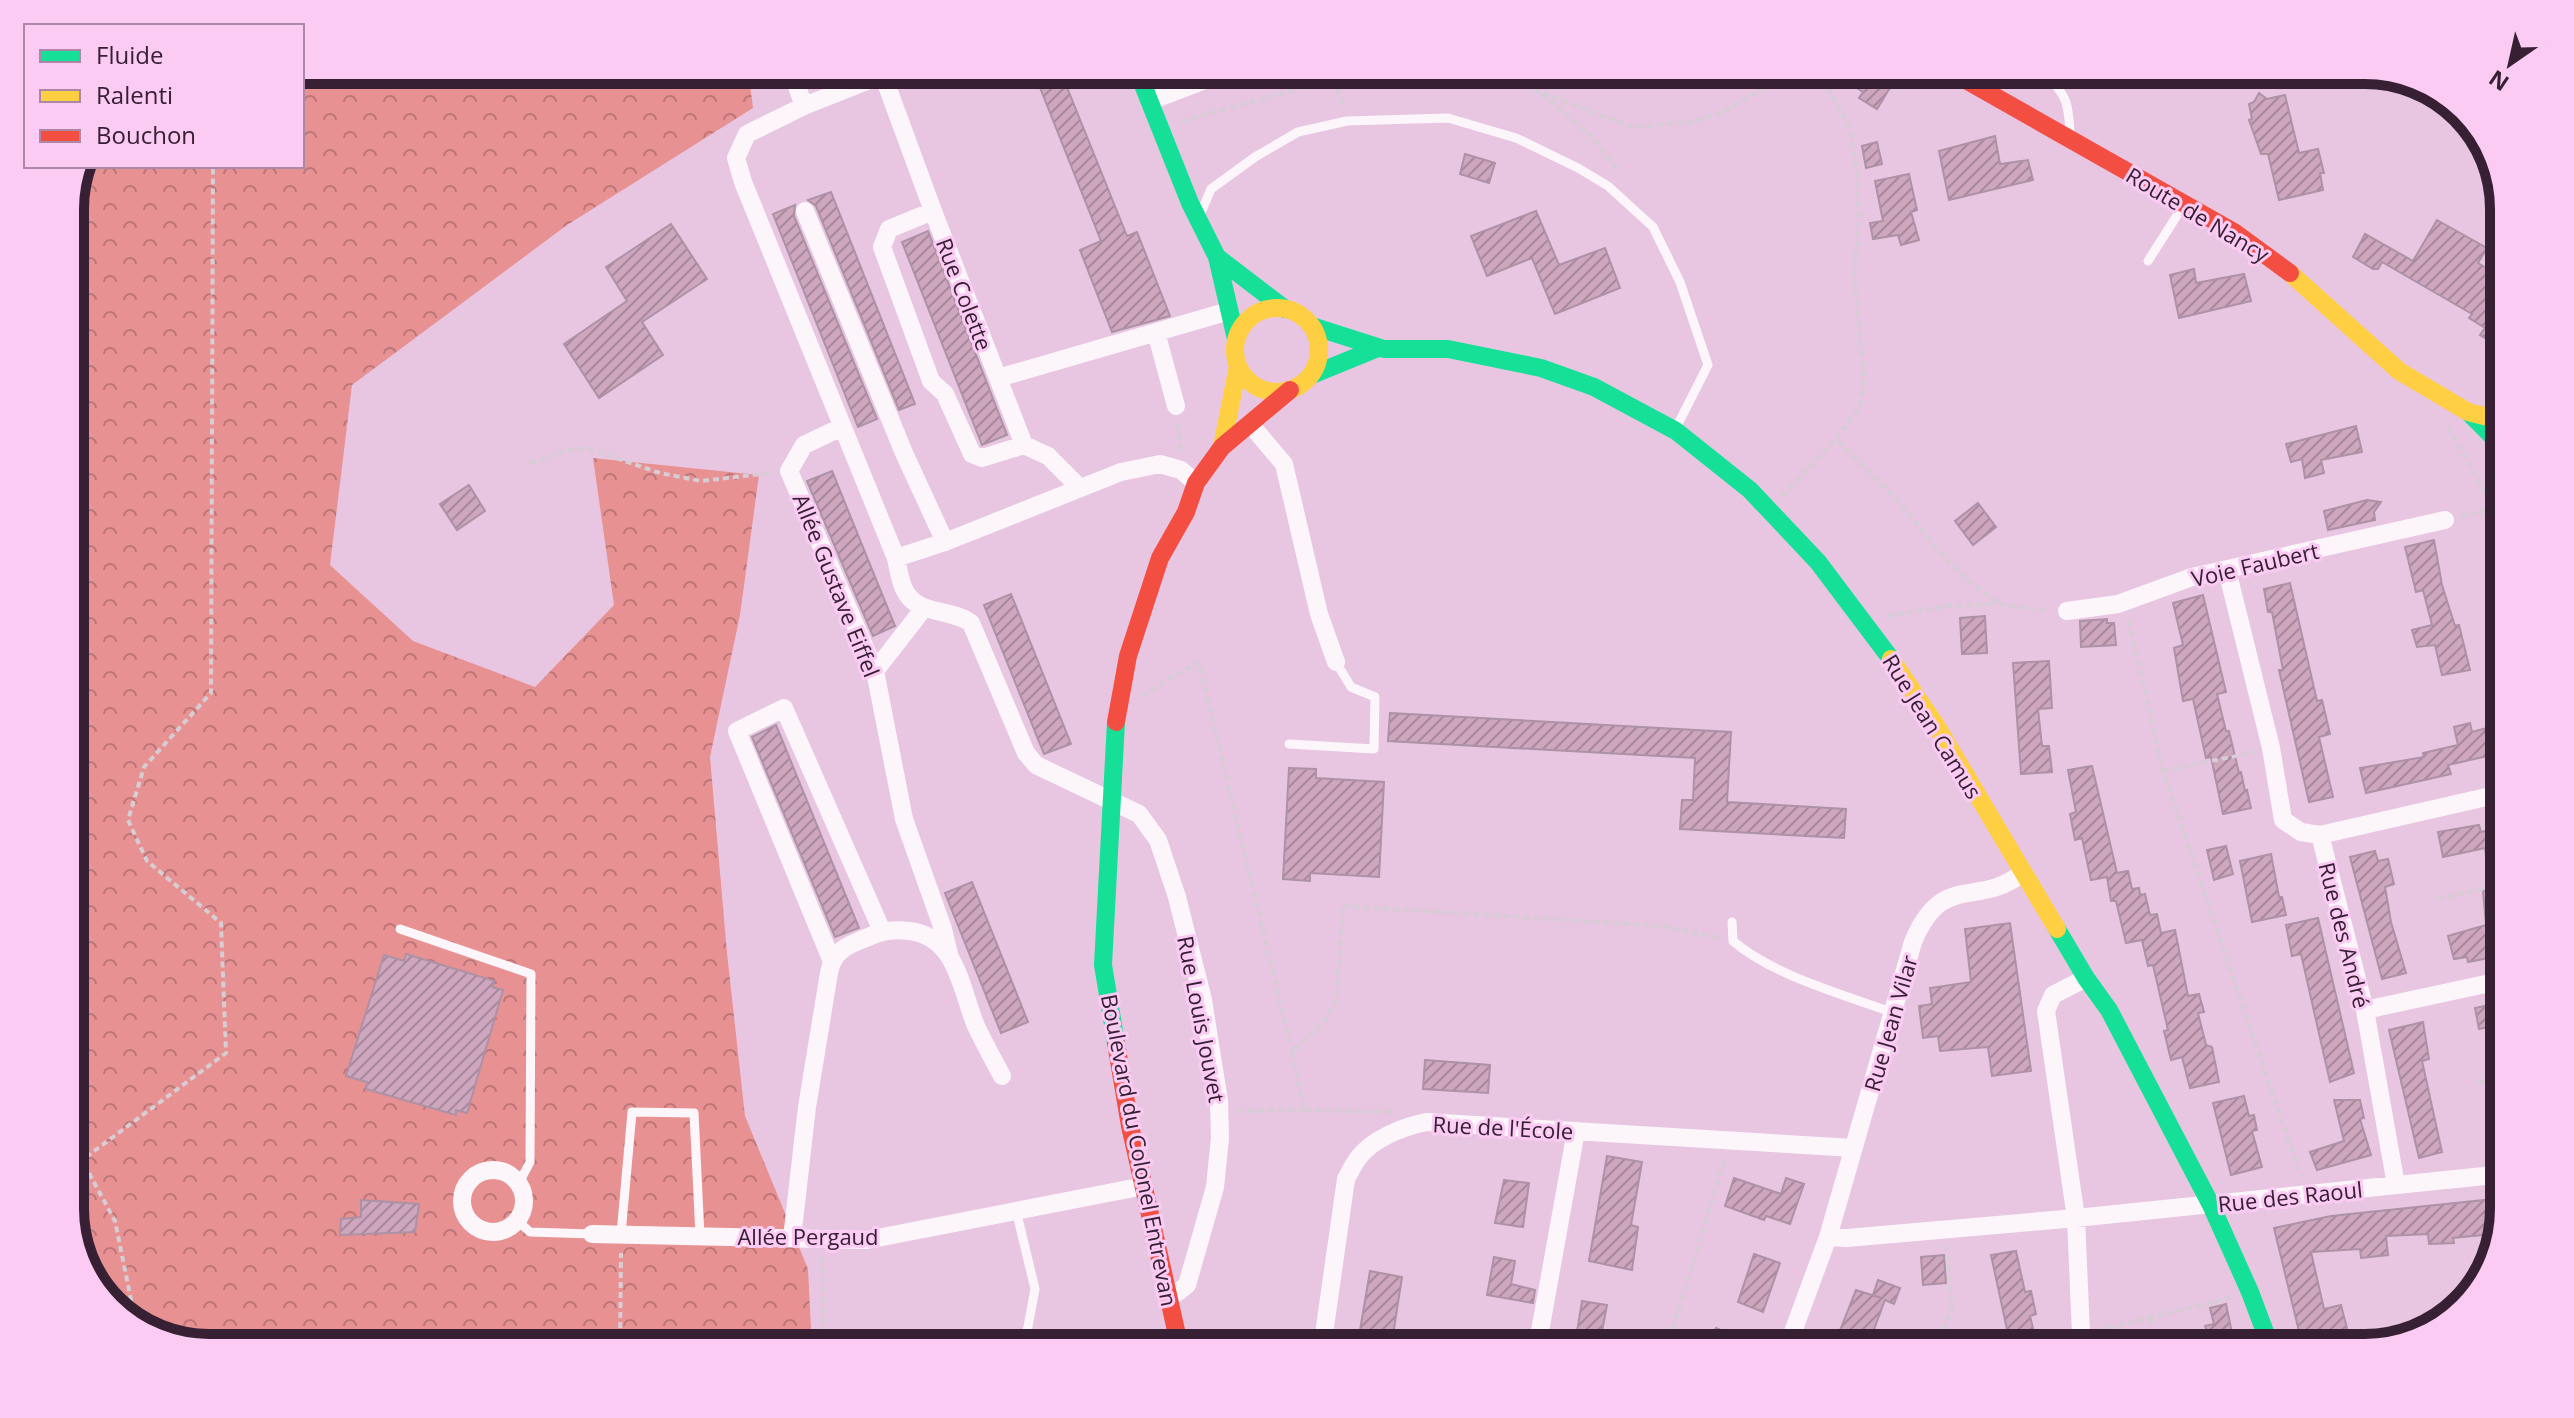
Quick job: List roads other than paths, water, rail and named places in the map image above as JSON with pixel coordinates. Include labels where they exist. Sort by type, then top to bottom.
[{"type":"street","points":[[796,84],[804,106]]},
{"type":"street","points":[[859,84],[747,134],[736,158],[896,558],[904,590],[912,601],[924,608],[962,616],[971,623],[1026,753],[1036,765],[1112,802]]},
{"type":"street","name":"Rue Colette","points":[[893,84],[933,211],[1024,445]]},
{"type":"street","points":[[1143,84],[1217,257],[1236,339],[1238,366],[1254,386],[1265,391],[1290,390],[1302,385],[1312,375],[1319,359],[1319,342],[1312,326],[1217,257]]},
{"type":"street","points":[[1150,101],[1181,84]]},
{"type":"street","name":"Route de Nancy","points":[[1973,84],[2234,232],[2272,258],[2372,348],[2428,390],[2468,412],[2490,418]]},
{"type":"street","points":[[805,211],[904,453],[945,542]]},
{"type":"street","points":[[933,211],[889,229],[882,247],[931,381],[945,394],[972,454],[982,458],[1024,445],[1048,456],[1080,488]]},
{"type":"street","points":[[1236,339],[1243,325],[1254,314],[1269,309],[1285,309]]},
{"type":"street","points":[[998,378],[1229,311]]},
{"type":"street","name":"Rue Jean Camus","points":[[1312,326],[1378,348],[1445,349],[1521,363],[1592,386],[1676,428],[1770,509],[1863,620],[1936,726],[2022,873],[2109,1010],[2211,1205],[2266,1334]]},
{"type":"street","points":[[1156,332],[1176,406]]},
{"type":"street","name":"Rue Jean Camus","points":[[1312,375],[1378,348]]},
{"type":"street","name":"Boulevard du Colonel Entrevan","points":[[1222,447],[1238,366]]},
{"type":"street","name":"Boulevard du Colonel Entrevan","points":[[1177,1334],[1130,1126],[1103,965],[1116,716],[1128,656],[1160,558],[1186,512],[1188,477],[1290,390]]},
{"type":"street","name":"Route de Nancy","points":[[2468,412],[2490,434]]},
{"type":"street","points":[[1250,424],[1284,464],[1319,614],[1336,662]]},
{"type":"street","name":"Allée Gustave Eiffel","points":[[842,427],[804,445],[789,471],[875,671],[904,819],[976,1025],[1002,1076]]},
{"type":"street","points":[[896,558],[945,542],[1121,472],[1160,464],[1188,477]]},
{"type":"street","name":"Voie Faubert","points":[[2067,611],[2124,602],[2192,577],[2445,520]]},
{"type":"street","name":"Rue des André","points":[[2227,570],[2271,748],[2283,820],[2301,832],[2320,835],[2365,1010],[2396,1185]]},
{"type":"street","points":[[875,671],[924,608]]},
{"type":"street","points":[[792,1238],[807,1107],[831,959],[737,731],[784,708],[882,931]]},
{"type":"street","points":[[2320,835],[2490,796]]},
{"type":"street","name":"Rue Louis Jouvet","points":[[1112,802],[1139,814],[1158,840],[1177,897],[1203,1000],[1220,1112],[1215,1187],[1204,1231],[1187,1285],[1169,1299]]},
{"type":"street","name":"Rue Jean Vilar","points":[[1792,1334],[1828,1237],[1922,920],[1941,900],[2009,884],[2022,873]]},
{"type":"street","points":[[831,959],[840,949],[882,931],[919,932],[939,943],[949,954]]},
{"type":"street","points":[[2079,1334],[2076,1218],[2046,1011],[2053,995],[2086,978]]},
{"type":"street","points":[[2365,1010],[2490,983]]},
{"type":"street","name":"Rue de l'École","points":[[1324,1334],[1346,1179],[1359,1156],[1376,1143],[1410,1126],[1426,1122],[1853,1148]]},
{"type":"street","points":[[1540,1334],[1576,1131]]},
{"type":"street","points":[[485,1169],[503,1170],[519,1183],[524,1206],[518,1221],[505,1230],[487,1233],[469,1222],[461,1203],[466,1181],[485,1169]]},
{"type":"street","name":"Rue des Raoul","points":[[2076,1218],[2490,1175]]},
{"type":"street","name":"Allée Pergaud","points":[[592,1234],[867,1240],[1144,1186]]},
{"type":"street","points":[[1828,1237],[1847,1238],[2076,1218]]},
{"type":"lane","points":[[2055,84],[2069,107],[2070,139]]},
{"type":"lane","points":[[1199,218],[1211,189],[1255,157],[1298,132],[1347,121],[1448,118],[1516,138],[1608,186],[1653,227],[1680,282],[1708,365],[1676,428]]},
{"type":"lane","points":[[2148,261],[2185,203]]},
{"type":"lane","points":[[1289,744],[1374,749],[1375,697],[1351,687],[1336,662]]},
{"type":"lane","points":[[1732,922],[1733,941],[1742,949],[1791,974],[1894,1013]]},
{"type":"lane","points":[[400,929],[531,974],[530,1162],[519,1183]]},
{"type":"lane","points":[[621,1234],[632,1112],[694,1113],[700,1236]]},
{"type":"lane","points":[[1016,1210],[1035,1289],[1027,1334]]},
{"type":"lane","name":"Allée Pergaud","points":[[518,1221],[530,1232],[592,1234]]}]
